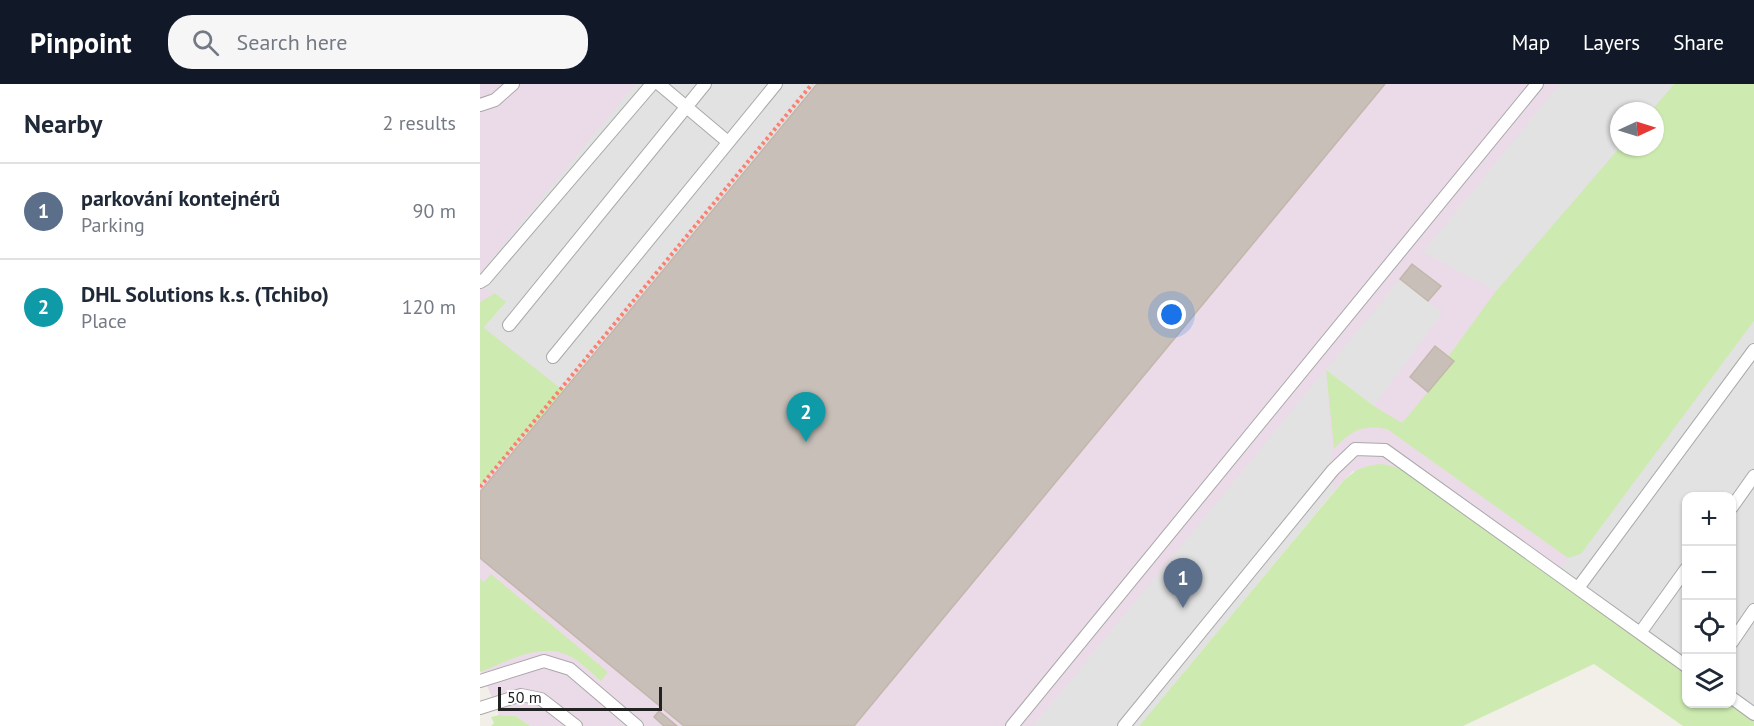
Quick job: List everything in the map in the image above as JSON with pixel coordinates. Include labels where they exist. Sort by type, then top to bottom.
[{"type":"lane","points":[[480,105],[495,100],[513,84]]},
{"type":"lane","points":[[480,282],[516,245],[652,84]]},
{"type":"lane","points":[[659,84],[728,142]]},
{"type":"lane","points":[[509,325],[705,84]]},
{"type":"lane","points":[[553,357],[776,84]]},
{"type":"lane","points":[[1012,726],[1537,84]]},
{"type":"lane","points":[[1578,588],[1754,350]]},
{"type":"lane","points":[[1124,726],[1333,470],[1355,449],[1385,450],[1682,663]]},
{"type":"lane","points":[[1736,500],[1754,476]]},
{"type":"lane","points":[[1640,633],[1682,575]]},
{"type":"lane","points":[[1736,635],[1754,610]]},
{"type":"lane","points":[[480,681],[544,661],[570,669],[637,726]]},
{"type":"lane","points":[[480,708],[520,695],[541,699],[576,726]]},
{"type":"lane","points":[[1736,701],[1754,714]]},
{"type":"path","points":[[480,487],[812,84]]},
{"type":"shaded area","points":[[480,84],[1754,84],[1754,721],[1736,707],[1736,492],[1682,492],[1682,670],[1353,471],[1139,726],[530,726],[516,716],[499,715],[480,668]]},
{"type":"shaded area","points":[[635,84],[817,84],[564,391],[484,327],[506,302],[495,293],[480,286],[480,273]]},
{"type":"shaded area","points":[[1560,84],[1674,84],[1659,102],[1610,102],[1610,156],[1612,156],[1496,291],[1423,252]]},
{"type":"shaded area","points":[[1400,279],[1442,313],[1374,406],[1326,370],[1334,491],[1139,726],[1033,726]]},
{"type":"shaded area","points":[[1754,321],[1754,721],[1736,708],[1736,492],[1682,492],[1682,669],[1556,579],[1568,558],[1581,554]]},
{"type":"green space","points":[[1674,84],[1754,84],[1754,321],[1581,554],[1568,558],[1387,429],[1371,427],[1357,430],[1334,449],[1326,369],[1374,406],[1402,423],[1453,362],[1448,357],[1496,291],[1612,156],[1664,156],[1664,102],[1659,102]]},
{"type":"green space","points":[[495,293],[507,302],[484,328],[564,391],[480,486],[480,302]]},
{"type":"green space","points":[[1382,464],[1395,467],[1412,475],[1682,669],[1682,708],[1736,708],[1754,720],[1754,726],[1683,726],[1594,664],[1463,726],[1139,726],[1344,480],[1371,465]]},
{"type":"green space","points":[[491,574],[608,672],[601,681],[573,658],[552,651],[520,656],[480,672],[480,579],[484,582]]},
{"type":"green space","points":[[516,716],[530,726],[491,726],[494,723],[491,717]]},
{"type":"building","points":[[817,84],[1385,84],[854,726],[684,726],[480,558],[480,492]]},
{"type":"building","points":[[1412,264],[1441,286],[1428,301],[1400,279]]},
{"type":"building","points":[[1435,346],[1454,361],[1428,392],[1410,377]]},
{"type":"building","points":[[659,711],[677,726],[664,726],[654,717]]},
{"type":"place","name":"DHL Solutions k.s. (Tchibo)","points":[[806,442]]},
{"type":"place","name":"parkování kontejnérů","points":[[1183,608]]}]
